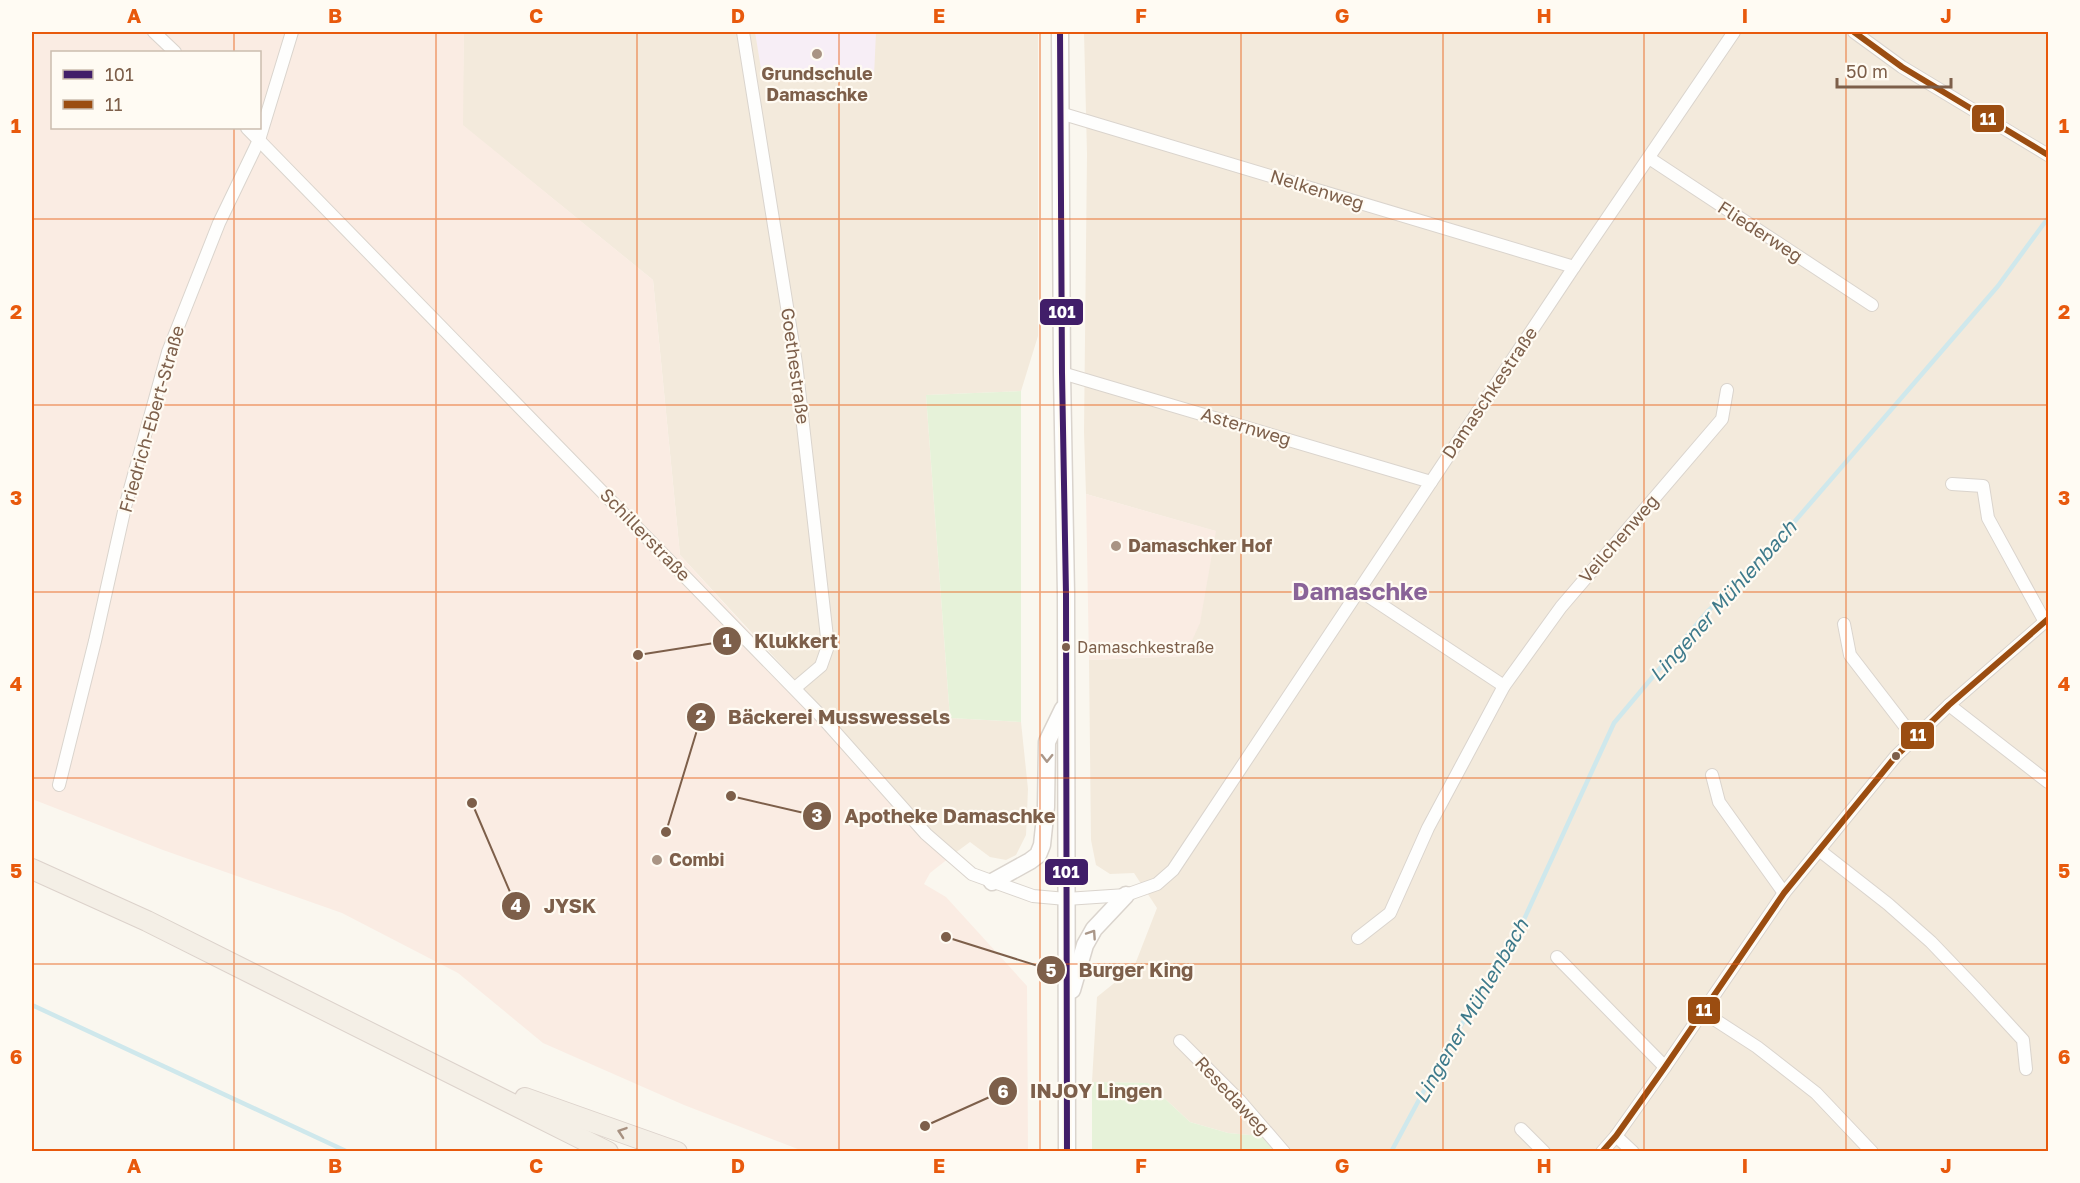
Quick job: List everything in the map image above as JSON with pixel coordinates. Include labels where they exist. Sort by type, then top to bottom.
[{"type":"main road","points":[[32,869],[147,921],[608,1152]]},
{"type":"main road","points":[[452,1072],[677,1152]]},
{"type":"street","points":[[154,32],[174,51]]},
{"type":"street","name":"Friedrich-Ebert-Straße","points":[[59,785],[95,642],[125,507],[168,352],[219,223],[259,140],[292,32]]},
{"type":"street","name":"Goethestraße","points":[[743,32],[796,363],[828,646],[822,666],[795,688]]},
{"type":"street","points":[[1060,32],[1067,1152]]},
{"type":"street","name":"Damaschkestraße","points":[[1066,899],[1126,895],[1157,885],[1173,870],[1574,267],[1734,32]]},
{"type":"street","points":[[1854,32],[1902,67],[2049,155]]},
{"type":"street","name":"Nelkenweg","points":[[1060,113],[1574,267]]},
{"type":"street","name":"Schillerstraße","points":[[248,129],[795,688],[926,834],[972,874],[1033,896],[1066,899]]},
{"type":"street","name":"Fliederweg","points":[[1649,158],[1872,305]]},
{"type":"street","name":"Asternweg","points":[[1062,373],[1431,482]]},
{"type":"street","name":"Veilchenweg","points":[[1358,938],[1390,913],[1428,828],[1504,686],[1561,607],[1722,419],[1727,390]]},
{"type":"street","points":[[1602,1152],[1665,1067],[1784,893],[1896,756],[1949,705],[2047,620],[1988,518],[1983,486],[1952,484]]},
{"type":"street","points":[[1359,590],[1504,686]]},
{"type":"street","points":[[1844,624],[1850,655],[1914,738]]},
{"type":"street","points":[[992,882],[1038,855],[1042,845],[1046,807],[1047,742],[1065,703]]},
{"type":"street","points":[[1949,705],[2049,783]]},
{"type":"street","points":[[1712,775],[1719,802],[1784,893]]},
{"type":"street","points":[[1819,850],[1888,904],[1976,988],[2023,1040],[2026,1070]]},
{"type":"street","points":[[1067,1009],[1085,945],[1095,928],[1126,895]]},
{"type":"street","points":[[1557,957],[1665,1067]]},
{"type":"street","points":[[1703,1012],[1757,1047],[1816,1093],[1872,1152]]},
{"type":"street","name":"Resedaweg","points":[[1180,1041],[1240,1101],[1284,1152]]},
{"type":"street","points":[[1521,1129],[1544,1152]]},
{"type":"street","points":[[1616,1136],[1633,1152]]},
{"type":"shaded area","points":[[32,32],[464,32],[463,125],[653,280],[680,555],[797,684],[949,858],[930,873],[924,884],[946,897],[1027,986],[1028,1151],[803,1151],[684,1105],[543,1043],[458,973],[342,913],[163,850],[32,799]]},
{"type":"shaded area","points":[[464,32],[1038,32],[1038,336],[1021,391],[926,395],[950,718],[1021,722],[1028,789],[1026,835],[1016,855],[1006,860],[990,857],[970,842],[951,856],[927,833],[799,684],[680,555],[653,280],[462,125]]},
{"type":"shaded area","name":"Grundschule Damaschke","points":[[755,32],[876,32],[874,76],[763,81]]},
{"type":"shaded area","points":[[1084,32],[2048,32],[2048,1151],[1275,1151],[1261,1136],[1228,1133],[1190,1122],[1148,1083],[1092,1082],[1097,997],[1134,967],[1157,908],[1134,873],[1110,874],[1096,865],[1091,840],[1089,660],[1185,656],[1215,531],[1086,494],[1084,432],[1087,154]]},
{"type":"shaded area","points":[[1086,494],[1216,531],[1200,623],[1185,656],[1089,660]]},
{"type":"green space","points":[[1021,391],[1021,722],[950,718],[926,395]]},
{"type":"green space","points":[[1092,1082],[1148,1083],[1190,1122],[1228,1133],[1261,1136],[1275,1151],[1092,1151]]},
{"type":"waterway","name":"Lingener Mühlenbach","points":[[1391,1152],[1442,1057],[1521,926],[1614,723],[1708,611],[1770,550],[1998,286],[2048,218]]},
{"type":"waterway","points":[[32,1005],[348,1152]]},
{"type":"transit line","name":"101","points":[[1060,32],[1066,594],[1067,1152]]},
{"type":"transit line","name":"11","points":[[1854,32],[1902,67],[2048,155]]},
{"type":"transit line","name":"11","points":[[1602,1152],[1665,1067],[1784,893],[1896,756],[1949,705],[2048,619]]},
{"type":"place","name":"Grundschule Damaschke","points":[[817,54]]},
{"type":"place","name":"Damaschker Hof","points":[[1116,546]]},
{"type":"place","name":"Damaschkestraße","points":[[1066,647]]},
{"type":"place","name":"Klukkert","points":[[638,655]]},
{"type":"place","name":"Apotheke Damaschke","points":[[731,796]]},
{"type":"place","name":"JYSK","points":[[472,803]]},
{"type":"place","name":"Bäckerei Musswessels","points":[[666,832]]},
{"type":"place","name":"Combi","points":[[657,860]]},
{"type":"place","name":"Burger King","points":[[946,937]]},
{"type":"place","name":"INJOY Lingen","points":[[925,1126]]},
{"type":"district","name":"Damaschke","points":[[1360,592]]}]
